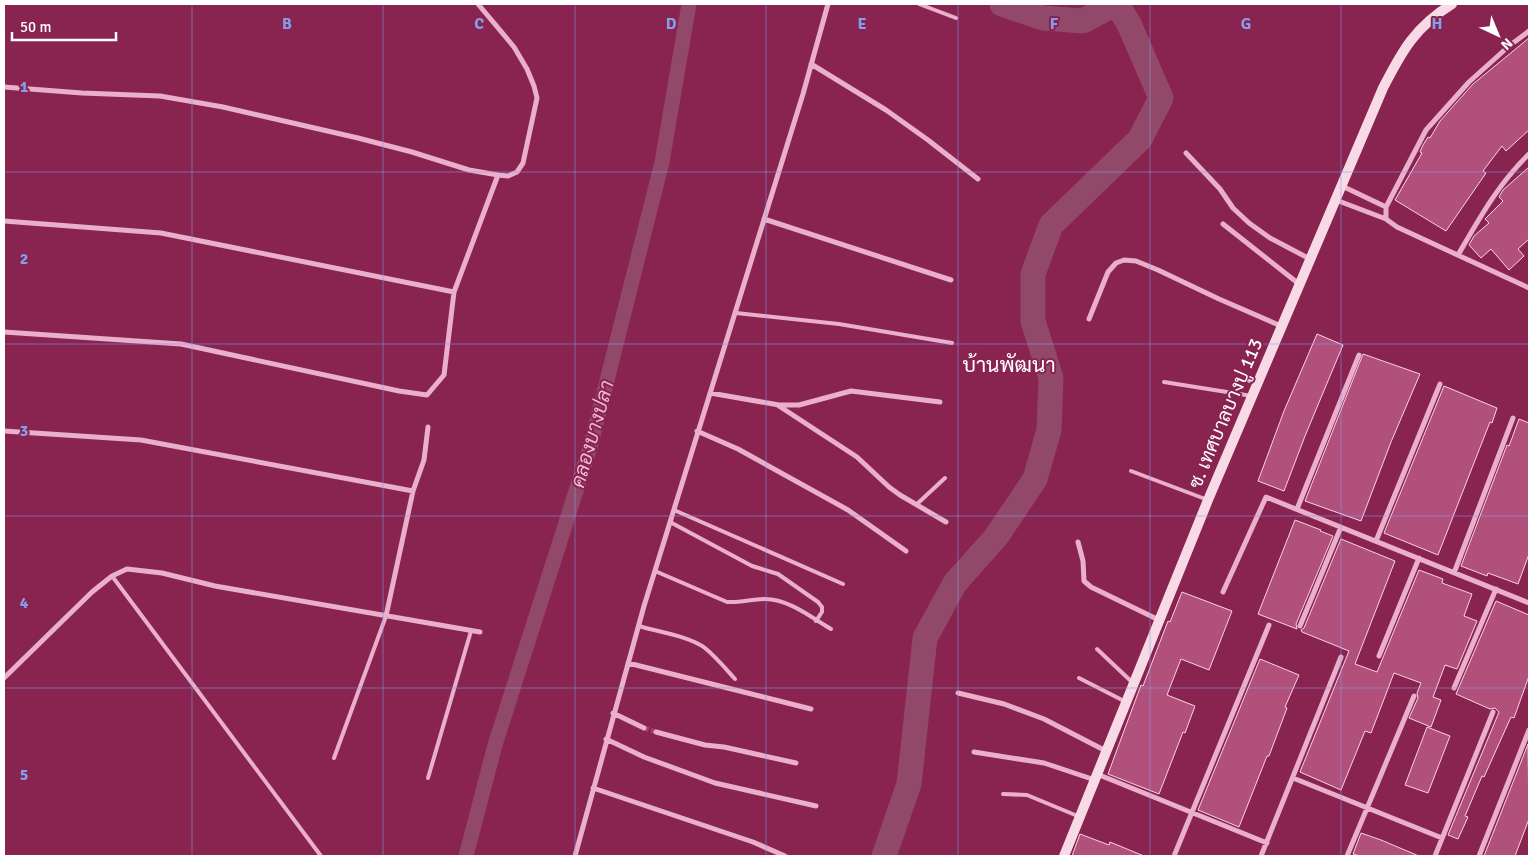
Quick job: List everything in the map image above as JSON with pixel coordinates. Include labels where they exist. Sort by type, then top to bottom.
[{"type":"street","points":[[4,87],[160,96],[223,107],[358,138],[412,152],[469,170],[508,176],[517,172],[523,163],[537,98],[527,69],[514,47],[478,4]]},
{"type":"street","points":[[575,856],[606,739],[655,571],[697,431],[736,313],[828,4]]},
{"type":"street","name":"ซ. เทศบาลบางปู 113","points":[[1064,856],[1208,500],[1383,88],[1412,37],[1427,21],[1452,4]]},
{"type":"street","points":[[1386,219],[1386,207],[1426,130],[1469,82],[1509,46],[1529,31]]},
{"type":"street","points":[[810,64],[886,110],[978,179]]},
{"type":"street","points":[[1186,153],[1220,189],[1233,208],[1249,223],[1270,238],[1310,260]]},
{"type":"street","points":[[1458,255],[1490,200],[1514,168],[1529,154]]},
{"type":"street","points":[[4,332],[181,344],[399,391],[427,395],[444,375],[454,292],[498,175]]},
{"type":"street","points":[[1342,186],[1386,207]]},
{"type":"street","points":[[1336,200],[1386,219],[1396,227],[1529,288]]},
{"type":"street","points":[[764,220],[951,280]]},
{"type":"street","points":[[4,222],[161,233],[454,292]]},
{"type":"street","points":[[1222,224],[1299,284]]},
{"type":"street","points":[[1089,319],[1108,272],[1116,263],[1124,260],[1136,261],[1158,270],[1281,326]]},
{"type":"street","points":[[1297,509],[1359,355]]},
{"type":"street","points":[[1376,541],[1440,384]]},
{"type":"street","points":[[710,393],[779,405],[798,404],[850,392],[940,402]]},
{"type":"street","points":[[779,405],[857,457],[889,487],[946,522]]},
{"type":"street","points":[[1454,573],[1513,418]]},
{"type":"street","points":[[386,616],[413,490],[424,460],[428,427]]},
{"type":"street","points":[[4,431],[141,440],[413,490]]},
{"type":"street","points":[[697,431],[738,449],[848,510],[906,551]]},
{"type":"street","points":[[1223,592],[1266,497],[1529,603]]},
{"type":"street","points":[[1300,626],[1341,527]]},
{"type":"street","points":[[1078,542],[1083,561],[1084,581],[1091,587],[1159,620]]},
{"type":"street","points":[[1379,656],[1419,558]]},
{"type":"street","points":[[4,678],[92,592],[112,576],[126,569],[142,570],[215,586],[480,632]]},
{"type":"street","points":[[1454,688],[1496,589]]},
{"type":"street","points":[[1174,856],[1269,625]]},
{"type":"street","points":[[1261,856],[1341,657]]},
{"type":"street","points":[[628,662],[811,709]]},
{"type":"street","points":[[958,693],[1004,704],[1044,719],[1106,752]]},
{"type":"street","points":[[1347,856],[1414,696]]},
{"type":"street","points":[[1435,856],[1493,712]]},
{"type":"street","points":[[614,713],[644,728]]},
{"type":"street","points":[[1478,856],[1529,730]]},
{"type":"street","points":[[656,732],[705,745],[724,747],[796,763]]},
{"type":"street","points":[[606,739],[644,758],[715,783],[816,806]]},
{"type":"street","points":[[974,752],[1044,763],[1096,777],[1267,843]]},
{"type":"street","points":[[1293,778],[1442,838]]},
{"type":"street","points":[[593,788],[753,842],[785,856]]},
{"type":"lane","points":[[918,4],[956,18]]},
{"type":"lane","points":[[736,313],[839,324],[952,343]]},
{"type":"lane","points":[[1164,382],[1252,396]]},
{"type":"lane","points":[[1132,471],[1208,500]]},
{"type":"lane","points":[[917,504],[945,478]]},
{"type":"lane","points":[[674,510],[843,584]]},
{"type":"lane","points":[[670,522],[752,566],[778,574],[818,602],[822,607],[822,612],[816,621]]},
{"type":"lane","points":[[655,571],[727,602],[739,603],[767,598],[779,601],[800,610],[831,629]]},
{"type":"lane","points":[[112,576],[321,856]]},
{"type":"lane","points":[[334,758],[386,616]]},
{"type":"lane","points":[[639,626],[694,642],[704,647],[735,679]]},
{"type":"lane","points":[[428,778],[471,631]]},
{"type":"lane","points":[[1097,649],[1133,684]]},
{"type":"lane","points":[[1080,678],[1126,702]]},
{"type":"lane","points":[[1003,794],[1027,796],[1080,817]]},
{"type":"building","points":[[1529,38],[1529,130],[1506,151],[1502,146],[1483,171],[1486,173],[1446,231],[1395,200],[1422,153],[1420,152],[1423,145],[1428,137],[1430,138],[1440,121],[1473,84]]},
{"type":"building","points":[[1529,167],[1529,239],[1518,249],[1524,256],[1509,270],[1491,249],[1481,258],[1469,245],[1474,236],[1489,223],[1485,219],[1503,201],[1499,197],[1503,190]]},
{"type":"building","points":[[1317,334],[1343,345],[1284,491],[1258,481],[1284,411]]},
{"type":"building","points":[[1363,354],[1420,374],[1391,442],[1361,521],[1305,501]]},
{"type":"building","points":[[1444,386],[1497,408],[1438,555],[1384,533]]},
{"type":"building","points":[[1519,419],[1529,423],[1529,554],[1518,584],[1488,573],[1487,576],[1461,566],[1507,445],[1509,446]]},
{"type":"building","points":[[1295,520],[1333,536],[1296,624],[1297,629],[1258,614]]},
{"type":"building","points":[[1341,539],[1395,561],[1355,664],[1377,672],[1419,570],[1443,579],[1442,583],[1472,594],[1464,616],[1477,621],[1457,669],[1445,665],[1433,697],[1441,700],[1431,727],[1409,718],[1418,698],[1417,693],[1421,683],[1394,673],[1371,733],[1365,731],[1341,790],[1300,772],[1349,651],[1301,630],[1304,628]]},
{"type":"building","points":[[1182,592],[1232,611],[1209,670],[1181,659],[1167,695],[1195,706],[1159,794],[1108,774],[1141,685],[1143,686],[1168,621],[1170,622]]},
{"type":"building","points":[[1496,601],[1529,615],[1529,676],[1514,718],[1511,717],[1484,777],[1482,776],[1465,816],[1468,817],[1458,839],[1448,835],[1499,712],[1495,708],[1490,709],[1456,694]]},
{"type":"building","points":[[1260,659],[1299,675],[1285,707],[1287,708],[1269,756],[1267,756],[1239,827],[1198,810]]},
{"type":"building","points":[[1427,727],[1450,736],[1428,793],[1405,785]]},
{"type":"building","points":[[1528,744],[1529,819],[1515,856],[1484,856]]},
{"type":"building","points":[[1361,833],[1419,856],[1360,856],[1353,854]]},
{"type":"building","points":[[1080,834],[1109,845],[1110,842],[1144,856],[1072,856]]},
{"type":"waterway","name":"คลองบางปลา","points":[[466,856],[495,745],[591,444],[662,162],[689,4]]},
{"type":"waterway","points":[[1002,4],[1043,18],[1083,21],[1115,4]]},
{"type":"waterway","points":[[884,856],[909,784],[925,638],[955,583],[996,537],[1035,479],[1049,430],[1051,378],[1033,321],[1033,274],[1051,225],[1140,139],[1161,98],[1129,24],[1117,4]]},
{"type":"tunnel","points":[[644,728],[656,732]]},
{"type":"district","name":"บ้านพัฒนา","points":[[1009,365]]}]
